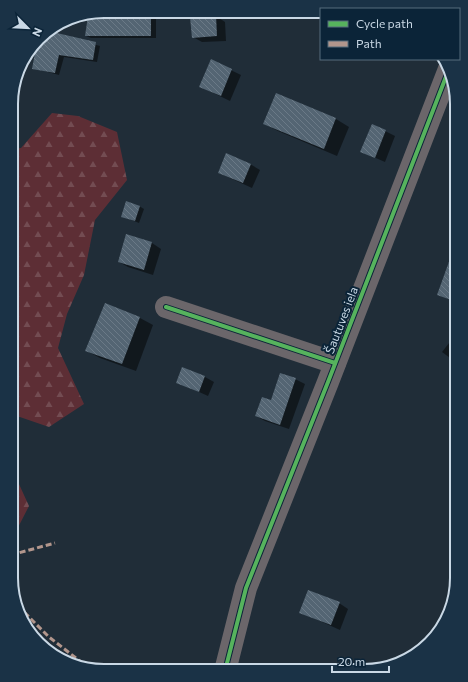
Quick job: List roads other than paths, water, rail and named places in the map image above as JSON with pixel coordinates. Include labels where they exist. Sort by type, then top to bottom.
[{"type":"street","name":"Šautuves iela","points":[[227,664],[246,588],[447,83]]},
{"type":"street","points":[[166,308],[335,363]]}]
